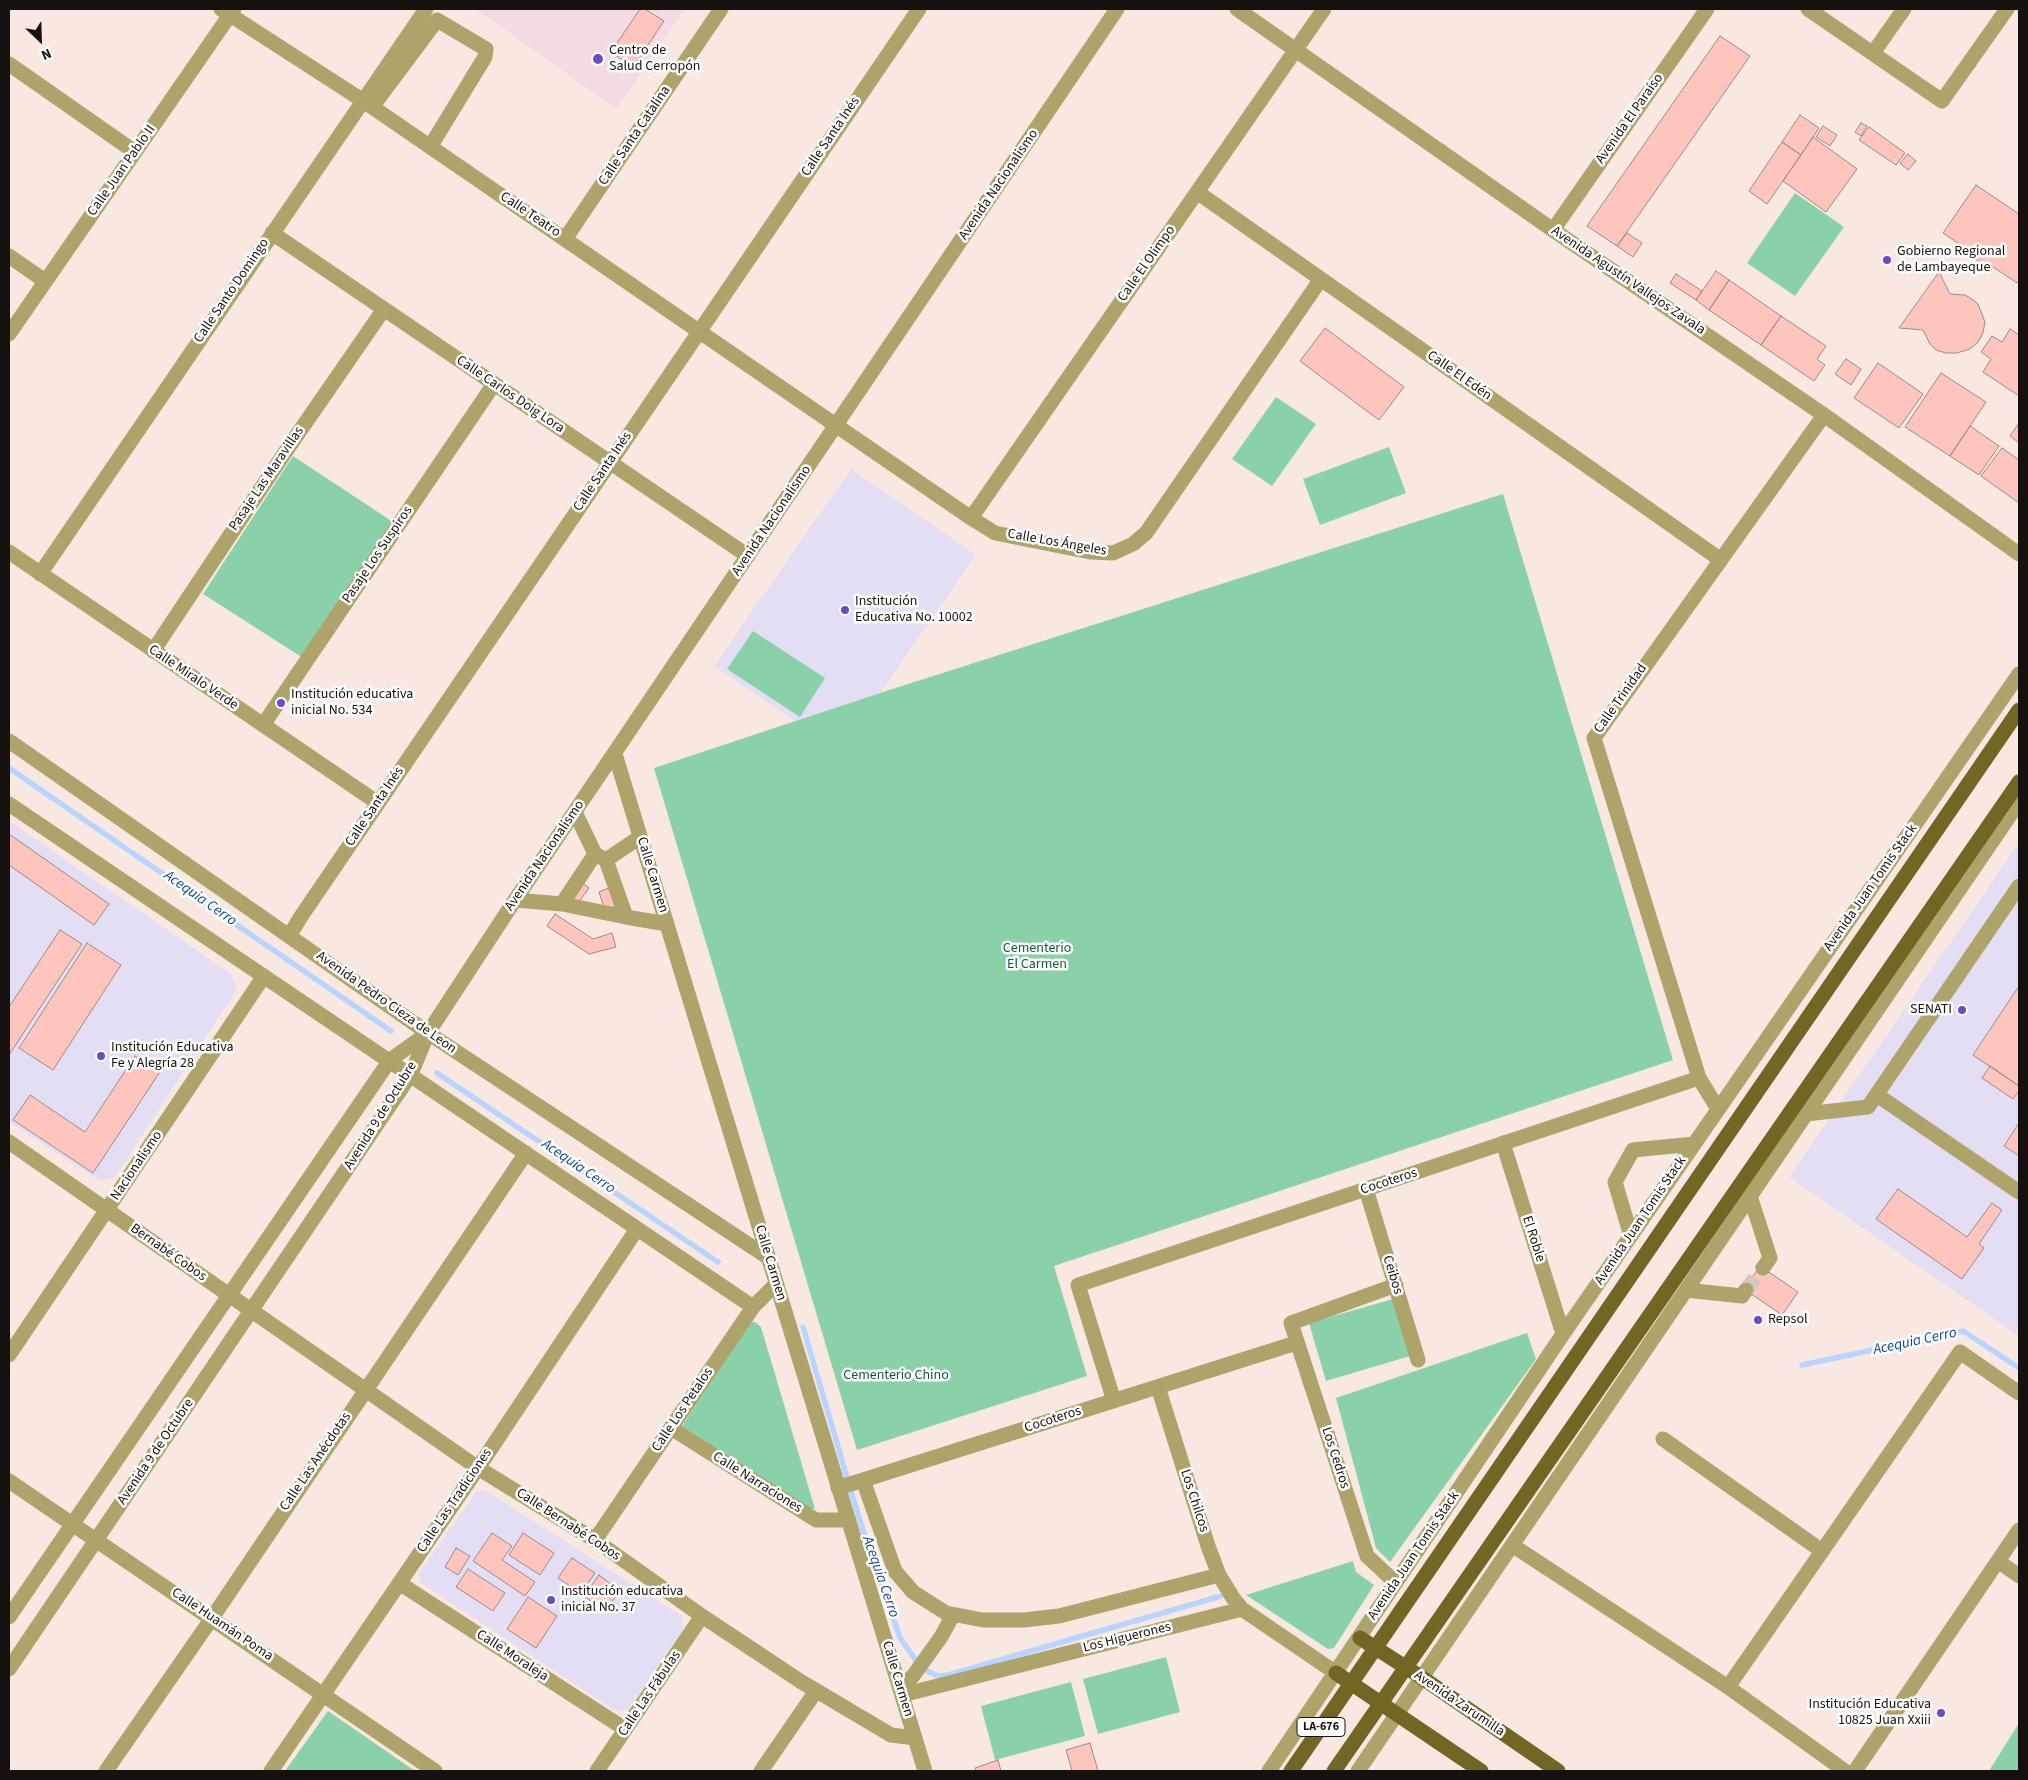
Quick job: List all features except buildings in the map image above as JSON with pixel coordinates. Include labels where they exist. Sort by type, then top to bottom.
[{"type":"main road","name":"Avenida Juan Tomis Stack","points":[[1291,1771],[2019,710]]},
{"type":"main road","points":[[1406,1668],[2019,782]]},
{"type":"main road","name":"Avenida Zarumilla","points":[[1360,1638],[1421,1677],[1558,1771]]},
{"type":"main road","name":"LA-676","points":[[1334,1771],[1406,1668]]},
{"type":"main road","points":[[1336,1673],[1481,1771]]},
{"type":"street","name":"Calle Santo Domingo","points":[[40,574],[272,233],[367,104],[426,9]]},
{"type":"street","name":"Calle Santa Catalina","points":[[565,239],[721,9]]},
{"type":"street","name":"Calle Santa Inés","points":[[289,936],[919,9]]},
{"type":"street","name":"Avenida Nacionalismo","points":[[428,1033],[515,900],[1117,9]]},
{"type":"street","name":"Avenida Agustín Vallejos Zavala","points":[[1237,9],[1553,230],[1824,415],[2019,554]]},
{"type":"street","name":"Calle El Olimpo","points":[[971,518],[1324,9]]},
{"type":"street","name":"Avenida El Paraíso","points":[[1553,230],[1707,9]]},
{"type":"street","points":[[1808,9],[1942,101],[2007,9]]},
{"type":"street","points":[[1873,53],[1904,9]]},
{"type":"street","name":"Calle Teatro","points":[[228,11],[565,239],[836,426]]},
{"type":"street","name":"Calle Juan Pablo II","points":[[9,334],[135,152],[228,11]]},
{"type":"street","points":[[367,104],[437,20],[486,49],[487,54],[430,147]]},
{"type":"street","points":[[9,64],[135,152]]},
{"type":"street","name":"Calle El Edén","points":[[1197,192],[1721,560]]},
{"type":"street","name":"Calle Carlos Doig Lora","points":[[272,233],[748,556]]},
{"type":"street","points":[[9,256],[45,281]]},
{"type":"street","name":"Calle Los Ángeles","points":[[836,426],[995,533],[1090,552],[1114,553],[1133,544],[1146,532],[1321,279]]},
{"type":"street","name":"Pasaje Las Maravillas","points":[[153,651],[286,451],[384,309]]},
{"type":"street","name":"Pasaje Los Suspiros","points":[[263,725],[494,384]]},
{"type":"street","name":"Calle Trinidad","points":[[1718,1109],[1699,1078],[1594,738],[1824,415]]},
{"type":"street","name":"Calle Miralo Verde","points":[[9,552],[378,803]]},
{"type":"street","name":"Avenida Juan Tomis Stack","points":[[1269,1771],[1563,1334],[2019,674]]},
{"type":"street","name":"Avenida Pedro Cieza de Leon","points":[[9,741],[428,1033],[769,1258]]},
{"type":"street","name":"Calle Carmen","points":[[615,754],[926,1771]]},
{"type":"street","points":[[1358,1771],[2019,802]]},
{"type":"street","points":[[9,804],[753,1307]]},
{"type":"street","points":[[575,812],[600,857],[626,917]]},
{"type":"street","points":[[562,904],[600,857],[640,837]]},
{"type":"street","points":[[1806,1114],[1868,1107],[2019,886]]},
{"type":"street","points":[[515,900],[562,904],[667,924]]},
{"type":"street","name":"Nacionalismo","points":[[9,1356],[264,976]]},
{"type":"street","name":"Avenida 9 de Octubre","points":[[9,1617],[390,1060],[428,1033]]},
{"type":"street","name":"Avenida 9 de Octubre","points":[[9,1668],[411,1074],[428,1033]]},
{"type":"street","name":"Cocoteros","points":[[1114,1401],[1078,1285],[1699,1078]]},
{"type":"street","points":[[1877,1095],[2019,1192]]},
{"type":"street","name":"Bernabé Cobos","points":[[9,1142],[229,1295]]},
{"type":"street","name":"El Roble","points":[[1503,1144],[1563,1334]]},
{"type":"street","points":[[1631,1236],[1614,1182],[1633,1150],[1694,1144]]},
{"type":"street","name":"Calle Las Anécdotas","points":[[106,1771],[212,1618],[526,1153]]},
{"type":"street","name":"Ceibos","points":[[1366,1189],[1418,1360]]},
{"type":"street","points":[[1750,1196],[1770,1258],[1762,1268]]},
{"type":"street","name":"Calle Las Tradiciones","points":[[271,1771],[478,1468],[637,1229]]},
{"type":"street","name":"Calle Los Petalos","points":[[595,1540],[753,1307],[776,1284]]},
{"type":"street","name":"Los Cedros","points":[[1396,1285],[1291,1323],[1367,1556],[1396,1583]]},
{"type":"street","points":[[1686,1290],[1742,1296],[1746,1290]]},
{"type":"street","name":"Calle Bernabé Cobos","points":[[229,1295],[478,1468],[595,1540],[702,1616],[816,1691],[891,1735],[915,1738]]},
{"type":"street","name":"Cocoteros","points":[[838,1488],[1296,1343]]},
{"type":"street","points":[[1728,1687],[1960,1352],[2019,1393]]},
{"type":"street","name":"Los Chilcos","points":[[1158,1387],[1219,1575],[1242,1609]]},
{"type":"street","name":"Calle Narraciones","points":[[671,1428],[816,1520],[848,1520]]},
{"type":"street","points":[[1663,1438],[1822,1551]]},
{"type":"street","points":[[863,1480],[895,1571],[914,1592],[946,1613],[953,1615],[983,1620],[1024,1620],[1059,1616],[1219,1575]]},
{"type":"street","name":"Calle Huamán Poma","points":[[9,1481],[435,1771]]},
{"type":"street","points":[[1855,1771],[2019,1530]]},
{"type":"street","points":[[1512,1544],[1728,1687],[1844,1771]]},
{"type":"street","points":[[1998,1561],[2019,1576]]},
{"type":"street","name":"Calle Moraleja","points":[[400,1583],[625,1729]]},
{"type":"street","points":[[1242,1609],[1336,1673]]},
{"type":"street","name":"Los Higuerones","points":[[901,1691],[1242,1609]]},
{"type":"street","points":[[901,1691],[941,1637],[953,1615]]},
{"type":"street","name":"Calle Las Fábulas","points":[[598,1771],[702,1616]]},
{"type":"street","points":[[761,1771],[816,1691]]},
{"type":"shaded area","name":"Centro de Salud Cerropón","points":[[476,9],[685,9],[616,109]]},
{"type":"shaded area","name":"Institución Educativa No. 10002","points":[[851,469],[976,555],[880,693],[795,721],[714,666]]},
{"type":"shaded area","name":"Institución Educativa Fe y Alegría 28","points":[[9,821],[231,974],[237,989],[115,1177],[100,1181],[9,1122]]},
{"type":"shaded area","name":"SENATI","points":[[2019,843],[2019,1336],[1789,1177]]},
{"type":"shaded area","name":"Institución educativa inicial No. 37","points":[[483,1489],[682,1616],[683,1630],[629,1708],[617,1712],[421,1583],[418,1574],[476,1492]]},
{"type":"green space","points":[[1795,193],[1844,227],[1795,296],[1747,263]]},
{"type":"green space","points":[[1276,397],[1316,424],[1272,486],[1232,459]]},
{"type":"green space","points":[[1389,447],[1406,493],[1320,525],[1303,479]]},
{"type":"green space","points":[[293,456],[393,522],[303,658],[203,594]]},
{"type":"green space","name":"Cementerio El Carmen","points":[[1503,494],[1673,1060],[1054,1266],[1087,1376],[857,1450],[654,768],[880,693]]},
{"type":"green space","points":[[753,631],[825,678],[800,717],[727,669]]},
{"type":"green space","points":[[1393,1299],[1410,1356],[1326,1381],[1309,1323]]},
{"type":"green space","points":[[751,1322],[755,1322],[761,1327],[815,1509],[808,1508],[682,1426]]},
{"type":"green space","points":[[1527,1333],[1536,1359],[1390,1562],[1376,1548],[1336,1398]]},
{"type":"green space","points":[[1353,1561],[1356,1572],[1374,1585],[1334,1648],[1328,1649],[1246,1595]]},
{"type":"green space","points":[[1166,1657],[1180,1712],[1098,1734],[1083,1679]]},
{"type":"green space","points":[[1071,1682],[1085,1736],[995,1760],[981,1706]]},
{"type":"green space","points":[[328,1711],[415,1771],[285,1771]]},
{"type":"green space","points":[[2019,1723],[2019,1771],[1989,1771]]},
{"type":"waterway","name":"Acequia Cerro","points":[[9,768],[391,1031]]},
{"type":"waterway","name":"Acequia Cerro","points":[[437,1073],[718,1262]]},
{"type":"waterway","name":"Acequia Cerro","points":[[803,1327],[848,1481]]},
{"type":"waterway","name":"Acequia Cerro","points":[[1802,1365],[1963,1331],[2019,1368]]},
{"type":"waterway","name":"Acequia Cerro","points":[[850,1488],[900,1638],[917,1662]]},
{"type":"waterway","points":[[925,1670],[938,1676],[948,1675],[1221,1596]]},
{"type":"tunnel","points":[[1746,1290],[1763,1268]]},
{"type":"place","name":"Centro de Salud Cerropón","points":[[598,59]]},
{"type":"place","name":"Gobierno Regional de Lambayeque","points":[[1887,260]]},
{"type":"place","name":"Institución Educativa No. 10002","points":[[845,610]]},
{"type":"place","name":"Institución educativa inicial No. 534","points":[[281,703]]},
{"type":"place","name":"SENATI","points":[[1962,1010]]},
{"type":"place","name":"Institución Educativa Fe y Alegría 28","points":[[101,1056]]},
{"type":"place","name":"Repsol","points":[[1758,1320]]},
{"type":"place","name":"Institución educativa inicial No. 37","points":[[551,1600]]},
{"type":"place","name":"Institución Educativa 10825 Juan Xxiii","points":[[1941,1713]]},
{"type":"park label","name":"Cementerio Chino","points":[[896,1376]]}]
